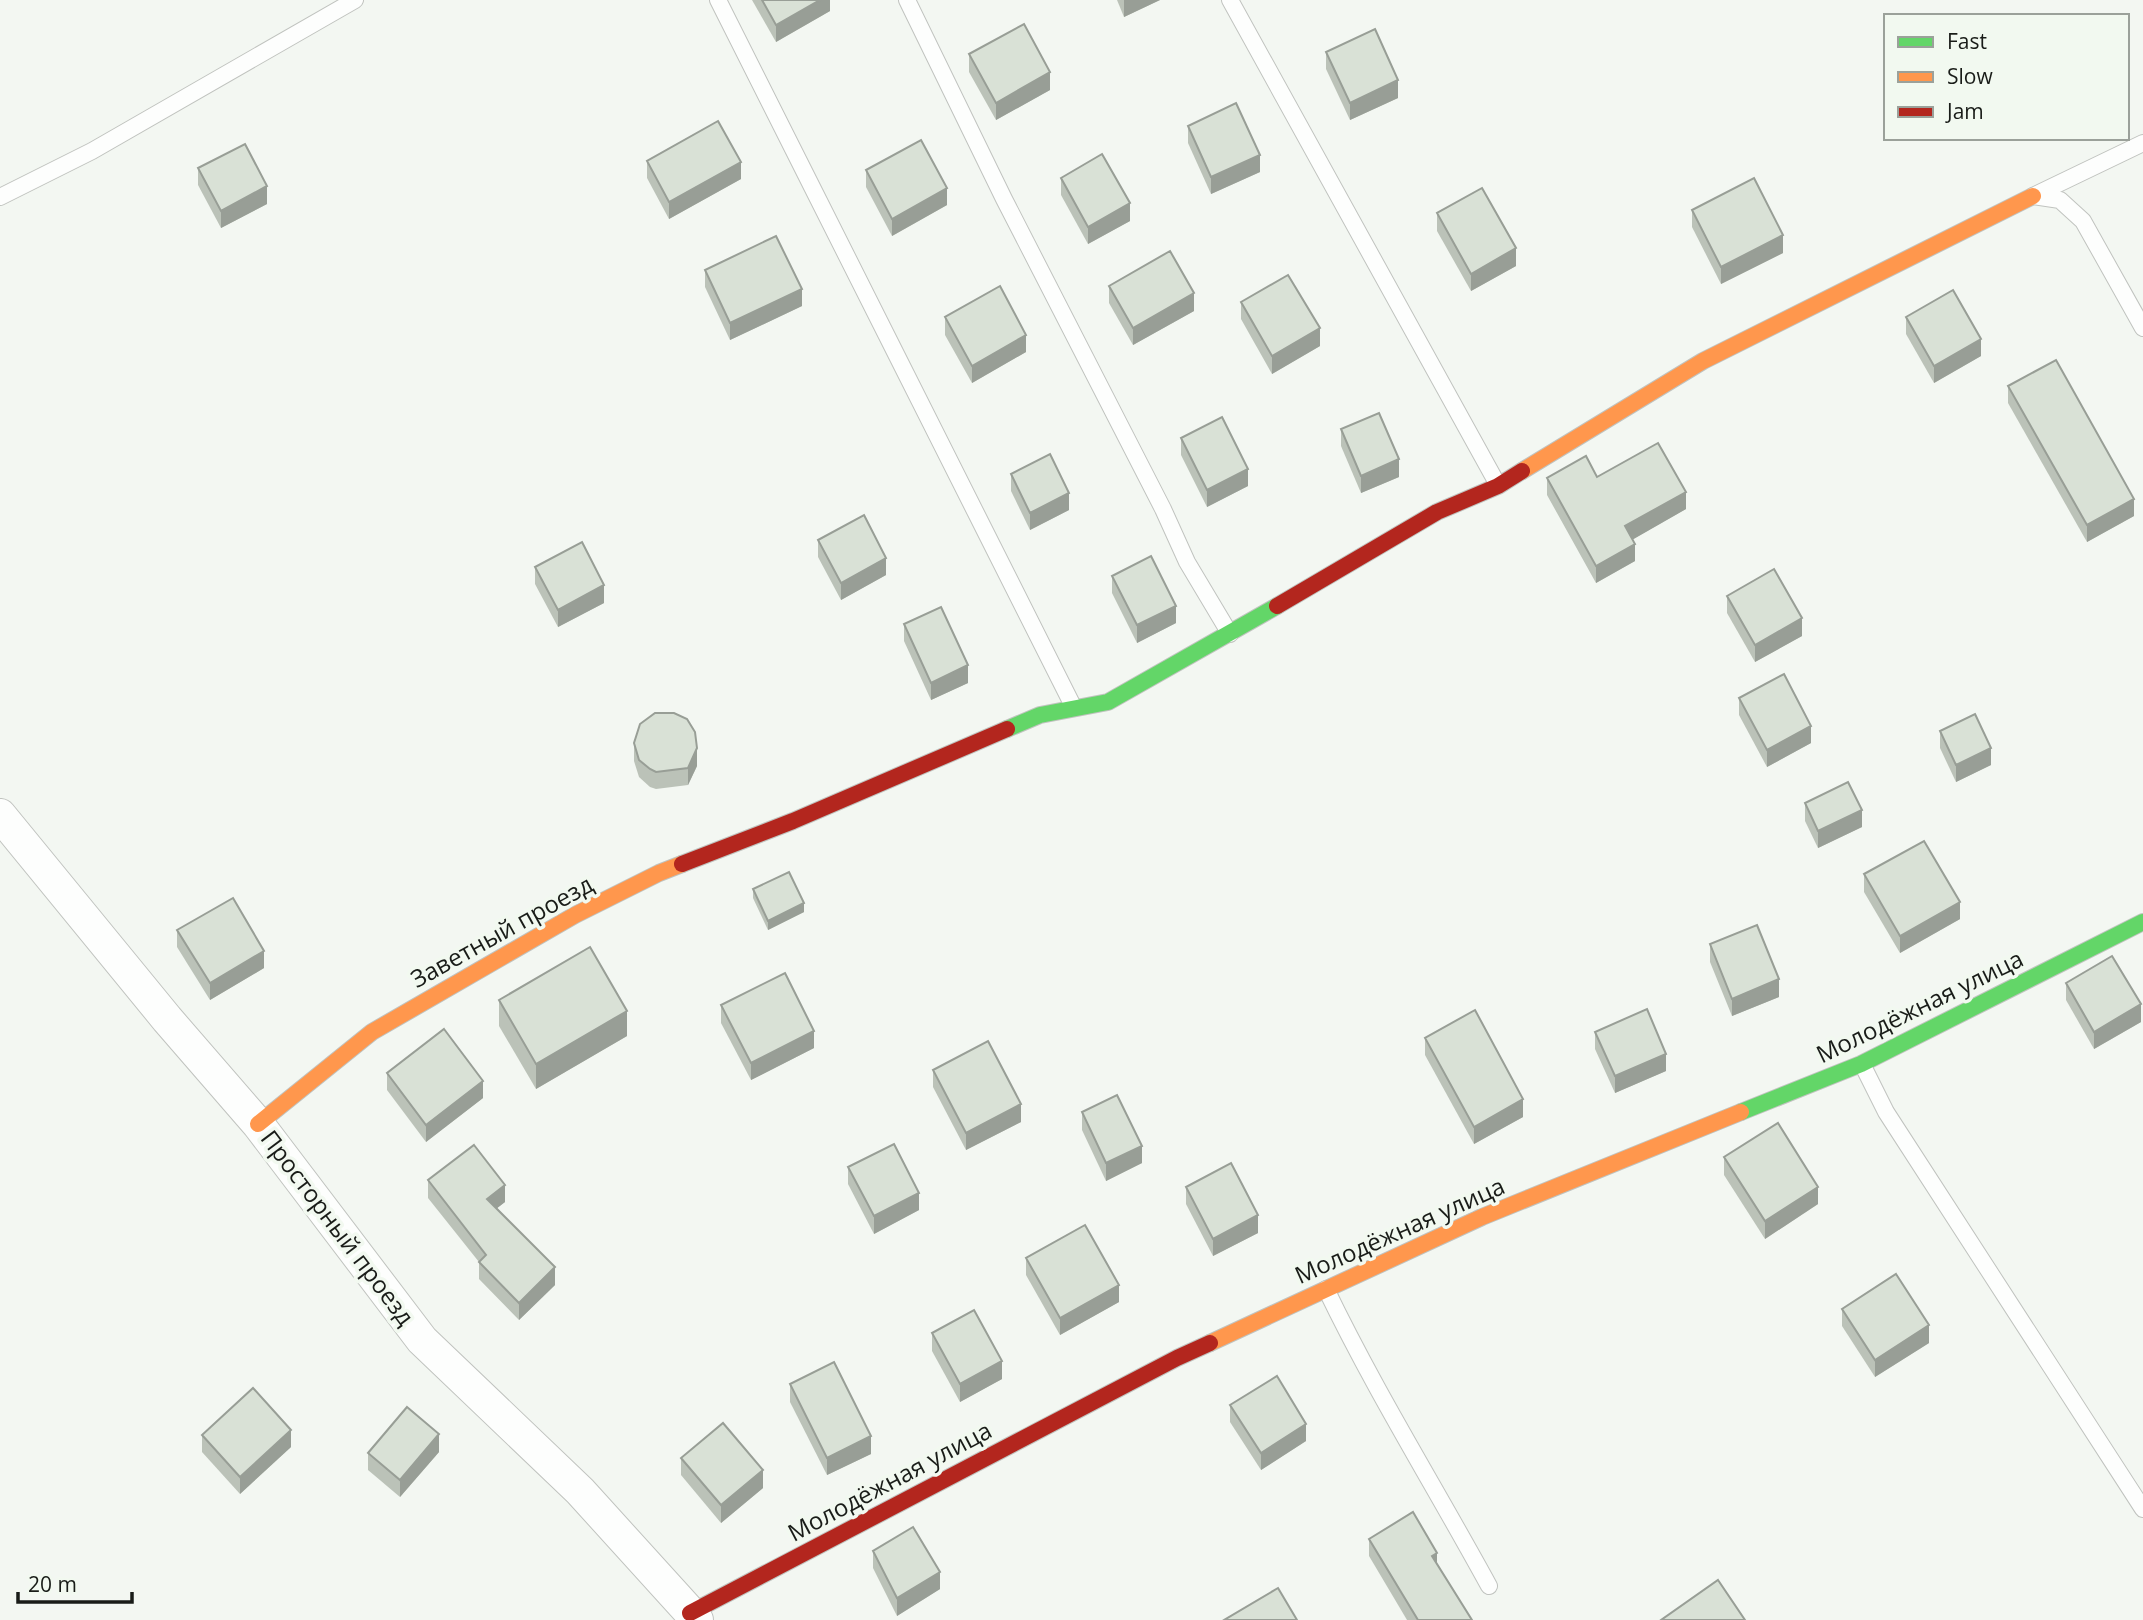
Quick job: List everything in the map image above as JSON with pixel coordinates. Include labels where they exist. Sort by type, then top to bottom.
[{"type":"street","name":"Заветный проезд","points":[[258,1124],[372,1032],[575,915],[659,873],[793,821],[1040,715],[1108,702],[1230,634],[1437,512],[1498,486],[1703,361],[2033,196]]},
{"type":"street","name":"Просторный проезд","points":[[0,815],[167,1019],[258,1124],[422,1340],[580,1491],[694,1616]]},
{"type":"street","name":"Молодёжная улица","points":[[694,1616],[1177,1358],[1482,1217],[1861,1064],[2143,922]]},
{"type":"lane","points":[[0,197],[92,151],[355,0]]},
{"type":"lane","points":[[718,0],[1075,708]]},
{"type":"lane","points":[[907,0],[1004,199],[1163,509],[1187,562],[1230,634]]},
{"type":"lane","points":[[1230,0],[1498,486]]},
{"type":"lane","points":[[2033,196],[2143,144]]},
{"type":"lane","points":[[2033,196],[2060,200],[2083,221],[2143,328]]},
{"type":"lane","points":[[1861,1064],[1886,1112],[2143,1509]]},
{"type":"lane","points":[[1326,1289],[1353,1345],[1489,1586]]},
{"type":"building","points":[[762,0],[820,0],[776,25]]},
{"type":"building","points":[[1024,24],[1050,72],[996,103],[969,54]]},
{"type":"building","points":[[1375,29],[1398,80],[1350,103],[1326,52]]},
{"type":"building","points":[[1236,103],[1260,155],[1211,177],[1188,126]]},
{"type":"building","points":[[718,121],[741,162],[669,202],[647,161]]},
{"type":"building","points":[[921,140],[947,188],[892,219],[866,170]]},
{"type":"building","points":[[245,144],[267,186],[221,211],[198,168]]},
{"type":"building","points":[[1102,154],[1130,203],[1088,227],[1061,178]]},
{"type":"building","points":[[1754,178],[1783,235],[1721,267],[1692,210]]},
{"type":"building","points":[[1482,188],[1516,248],[1471,274],[1437,213]]},
{"type":"building","points":[[776,236],[802,289],[730,323],[705,270]]},
{"type":"building","points":[[1170,251],[1194,293],[1133,328],[1109,286]]},
{"type":"building","points":[[1288,275],[1320,328],[1272,356],[1241,302]]},
{"type":"building","points":[[1000,286],[1026,335],[972,366],[945,317]]},
{"type":"building","points":[[1953,290],[1981,339],[1934,366],[1906,317]]},
{"type":"building","points":[[2056,360],[2134,499],[2087,525],[2008,386]]},
{"type":"building","points":[[1379,413],[1399,459],[1361,476],[1341,429]]},
{"type":"building","points":[[1222,417],[1248,469],[1207,490],[1181,438]]},
{"type":"building","points":[[1658,443],[1686,492],[1625,526],[1635,544],[1596,566],[1547,478],[1586,456],[1597,477]]},
{"type":"building","points":[[1050,454],[1069,493],[1030,513],[1011,474]]},
{"type":"building","points":[[864,515],[886,558],[841,583],[818,540]]},
{"type":"building","points":[[582,542],[604,585],[558,610],[535,567]]},
{"type":"building","points":[[1151,556],[1176,606],[1137,625],[1112,576]]},
{"type":"building","points":[[1774,569],[1802,618],[1755,645],[1727,596]]},
{"type":"building","points":[[941,607],[968,665],[931,683],[904,624]]},
{"type":"building","points":[[1784,674],[1811,726],[1767,750],[1739,698]]},
{"type":"building","points":[[655,713],[674,713],[687,719],[695,732],[697,748],[688,768],[656,772],[639,760],[634,743],[640,724]]},
{"type":"building","points":[[1975,714],[1991,748],[1956,765],[1940,731]]},
{"type":"building","points":[[1848,782],[1862,810],[1818,831],[1805,803]]},
{"type":"building","points":[[1924,841],[1960,902],[1900,936],[1864,874]]},
{"type":"building","points":[[789,872],[804,903],[768,921],[753,889]]},
{"type":"building","points":[[233,898],[264,951],[210,983],[177,930]]},
{"type":"building","points":[[1757,925],[1779,979],[1732,999],[1710,944]]},
{"type":"building","points":[[590,947],[627,1011],[536,1064],[499,1000]]},
{"type":"building","points":[[2112,956],[2141,1004],[2094,1032],[2066,983]]},
{"type":"building","points":[[785,973],[814,1031],[751,1063],[721,1005]]},
{"type":"building","points":[[1647,1009],[1666,1054],[1615,1076],[1595,1032]]},
{"type":"building","points":[[1475,1010],[1523,1099],[1474,1127],[1425,1038]]},
{"type":"building","points":[[444,1029],[483,1081],[426,1125],[387,1073]]},
{"type":"building","points":[[988,1041],[1021,1104],[966,1133],[933,1070]]},
{"type":"building","points":[[1117,1095],[1142,1146],[1106,1163],[1082,1112]]},
{"type":"building","points":[[1778,1123],[1818,1187],[1765,1221],[1724,1157]]},
{"type":"building","points":[[894,1144],[919,1193],[874,1216],[848,1167]]},
{"type":"building","points":[[474,1145],[505,1185],[487,1199],[555,1267],[519,1303],[479,1262],[486,1255],[428,1180]]},
{"type":"building","points":[[1231,1163],[1258,1215],[1213,1239],[1186,1187]]},
{"type":"building","points":[[1085,1225],[1119,1285],[1060,1318],[1026,1258]]},
{"type":"building","points":[[1896,1274],[1929,1325],[1875,1360],[1842,1309]]},
{"type":"building","points":[[974,1310],[1002,1361],[960,1384],[932,1333]]},
{"type":"building","points":[[834,1362],[871,1436],[827,1458],[790,1384]]},
{"type":"building","points":[[1277,1376],[1306,1424],[1261,1453],[1230,1405]]},
{"type":"building","points":[[253,1388],[291,1430],[240,1477],[202,1435]]},
{"type":"building","points":[[407,1407],[439,1434],[400,1480],[368,1453]]},
{"type":"building","points":[[723,1423],[763,1470],[721,1505],[681,1458]]},
{"type":"building","points":[[1413,1512],[1437,1553],[1432,1556],[1472,1620],[1418,1620],[1369,1539]]},
{"type":"building","points":[[913,1527],[940,1572],[897,1598],[873,1551]]},
{"type":"building","points":[[1718,1580],[1745,1620],[1661,1620]]},
{"type":"building","points":[[1278,1588],[1297,1620],[1224,1620]]},
{"type":"traffic: fast","points":[[1007,729],[1040,715],[1108,702],[1277,606]]},
{"type":"traffic: fast","points":[[1741,1112],[1861,1064],[2143,922]]},
{"type":"traffic: slow","points":[[1522,471],[1703,361],[2033,196]]},
{"type":"traffic: slow","points":[[258,1124],[372,1032],[575,915],[682,864]]},
{"type":"traffic: slow","points":[[1210,1343],[1482,1217],[1741,1112]]},
{"type":"traffic: jam","points":[[1277,606],[1437,512],[1498,486],[1522,471]]},
{"type":"traffic: jam","points":[[682,864],[793,821],[1007,729]]},
{"type":"traffic: jam","points":[[690,1613],[1210,1343]]}]
